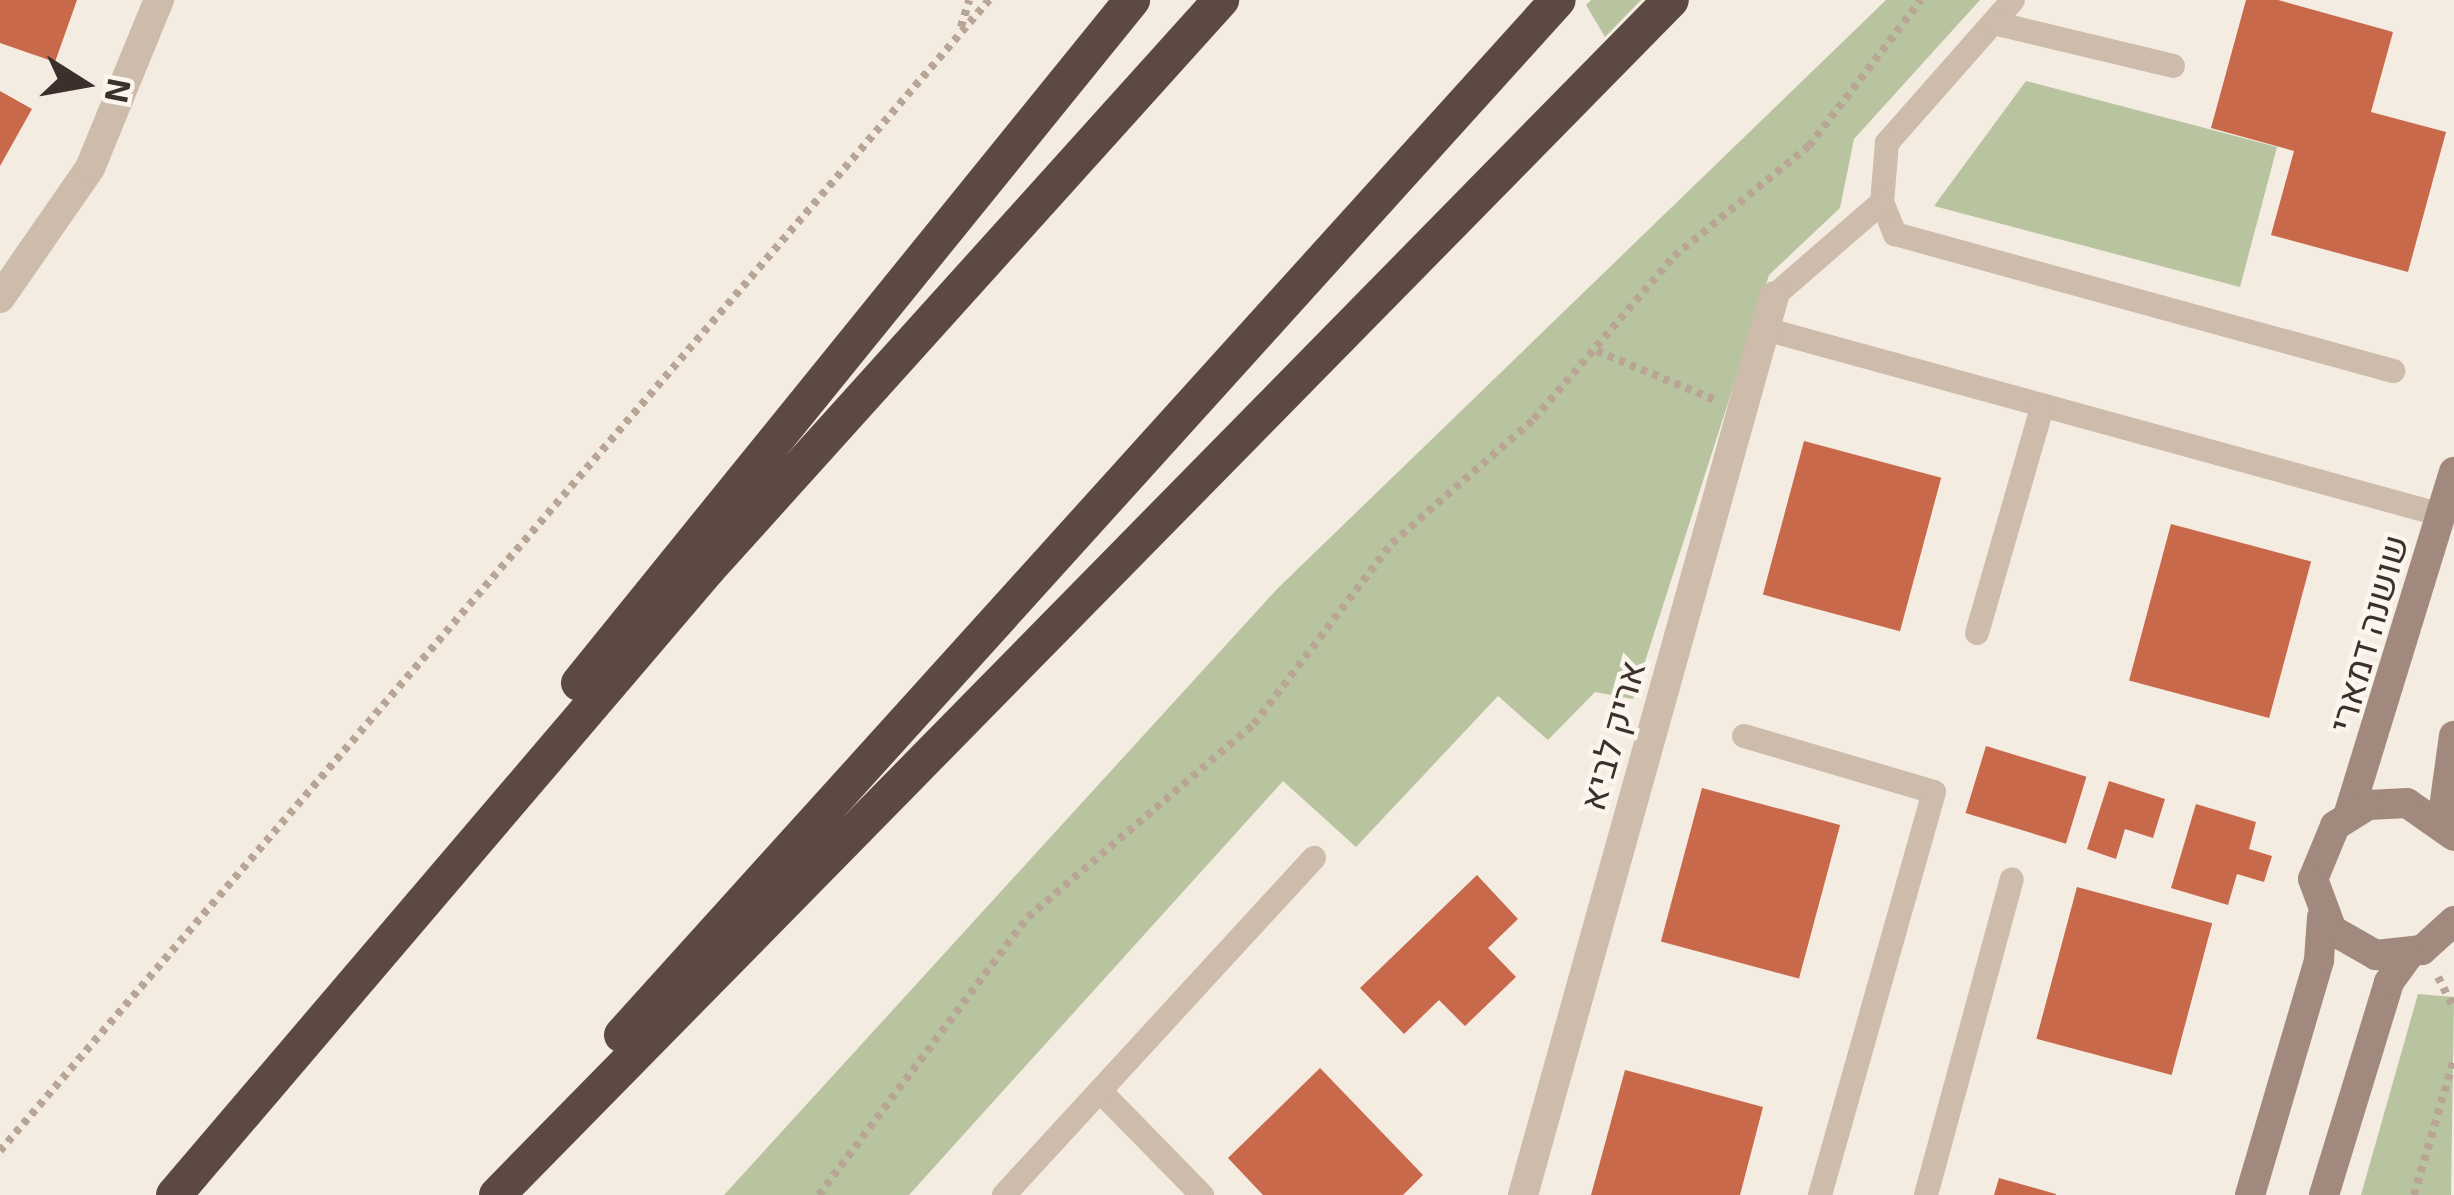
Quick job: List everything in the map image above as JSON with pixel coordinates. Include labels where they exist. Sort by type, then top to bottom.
[{"type":"highway","points":[[165,1195],[1132,0]]},
{"type":"highway","points":[[174,1195],[707,570],[1221,0]]},
{"type":"highway","points":[[481,1195],[918,700],[1558,0]]},
{"type":"highway","points":[[497,1195],[1671,0]]},
{"type":"main road","name":"שושנה דמארי","points":[[2322,916],[2315,860],[2349,813],[2454,472]]},
{"type":"main road","points":[[2349,813],[2407,803],[2448,829],[2454,736]]},
{"type":"main road","points":[[2322,916],[2360,950],[2409,954]]},
{"type":"main road","points":[[2251,1195],[2319,960],[2322,916]]},
{"type":"main road","points":[[2324,1195],[2389,982],[2409,954],[2453,924]]},
{"type":"street","points":[[0,298],[90,168],[159,0]]},
{"type":"street","name":"אריק לביא","points":[[1523,1195],[1774,296]]},
{"type":"lane","points":[[2013,0],[1887,143],[1882,202],[1894,234],[2393,371]]},
{"type":"lane","points":[[1994,22],[2173,66]]},
{"type":"lane","points":[[1774,296],[1882,202]]},
{"type":"lane","points":[[1765,329],[2442,515]]},
{"type":"lane","points":[[1977,632],[2043,405]]},
{"type":"lane","points":[[1744,736],[1934,792],[1820,1195]]},
{"type":"lane","points":[[1004,1195],[1314,858]]},
{"type":"lane","points":[[1926,1195],[2012,879]]},
{"type":"lane","points":[[1100,1091],[1202,1195]]},
{"type":"path","points":[[959,34],[969,0]]},
{"type":"path","points":[[0,1151],[988,0]]},
{"type":"path","points":[[819,1195],[1028,917],[1254,724],[1392,543],[1534,419],[1675,256],[1809,146],[1921,0]]},
{"type":"path","points":[[1597,351],[1742,410]]},
{"type":"path","points":[[2414,1195],[2454,1059]]},
{"type":"green space","points":[[1591,0],[1641,0],[1605,37],[1586,5]]},
{"type":"green space","points":[[1886,0],[1980,0],[1854,139],[1840,208],[1769,275],[1633,699],[1595,692],[1548,740],[1498,696],[1356,847],[1283,781],[909,1195],[724,1195],[1277,589]]},
{"type":"green space","points":[[2026,81],[2277,147],[2240,287],[1934,206]]},
{"type":"green space","points":[[2418,994],[2454,997],[2451,1195],[2361,1195]]},
{"type":"building","points":[[0,0],[77,0],[55,62],[0,43]]},
{"type":"building","points":[[2246,0],[2278,0],[2393,32],[2371,112],[2446,132],[2408,272],[2271,235],[2294,151],[2211,128]]},
{"type":"building","points":[[0,91],[32,109],[0,166]]},
{"type":"building","points":[[1804,441],[1941,478],[1900,631],[1763,595]]},
{"type":"building","points":[[2171,524],[2311,562],[2269,718],[2129,680]]},
{"type":"building","points":[[1986,746],[2086,777],[2066,844],[1966,813]]},
{"type":"building","points":[[2109,781],[2165,799],[2153,838],[2125,829],[2116,859],[2087,849]]},
{"type":"building","points":[[1702,788],[1840,825],[1799,979],[1661,942]]},
{"type":"building","points":[[2196,804],[2256,822],[2249,849],[2272,856],[2264,882],[2237,874],[2228,905],[2171,888]]},
{"type":"building","points":[[1477,875],[1518,919],[1488,948],[1516,977],[1465,1026],[1439,1000],[1404,1034],[1360,988]]},
{"type":"building","points":[[2077,887],[2212,923],[2172,1075],[2036,1039]]},
{"type":"building","points":[[1320,1068],[1423,1175],[1403,1195],[1263,1195],[1228,1158]]},
{"type":"building","points":[[1625,1070],[1763,1107],[1740,1195],[1591,1195]]},
{"type":"building","points":[[1999,1178],[2056,1194],[2056,1195],[1994,1195]]}]
